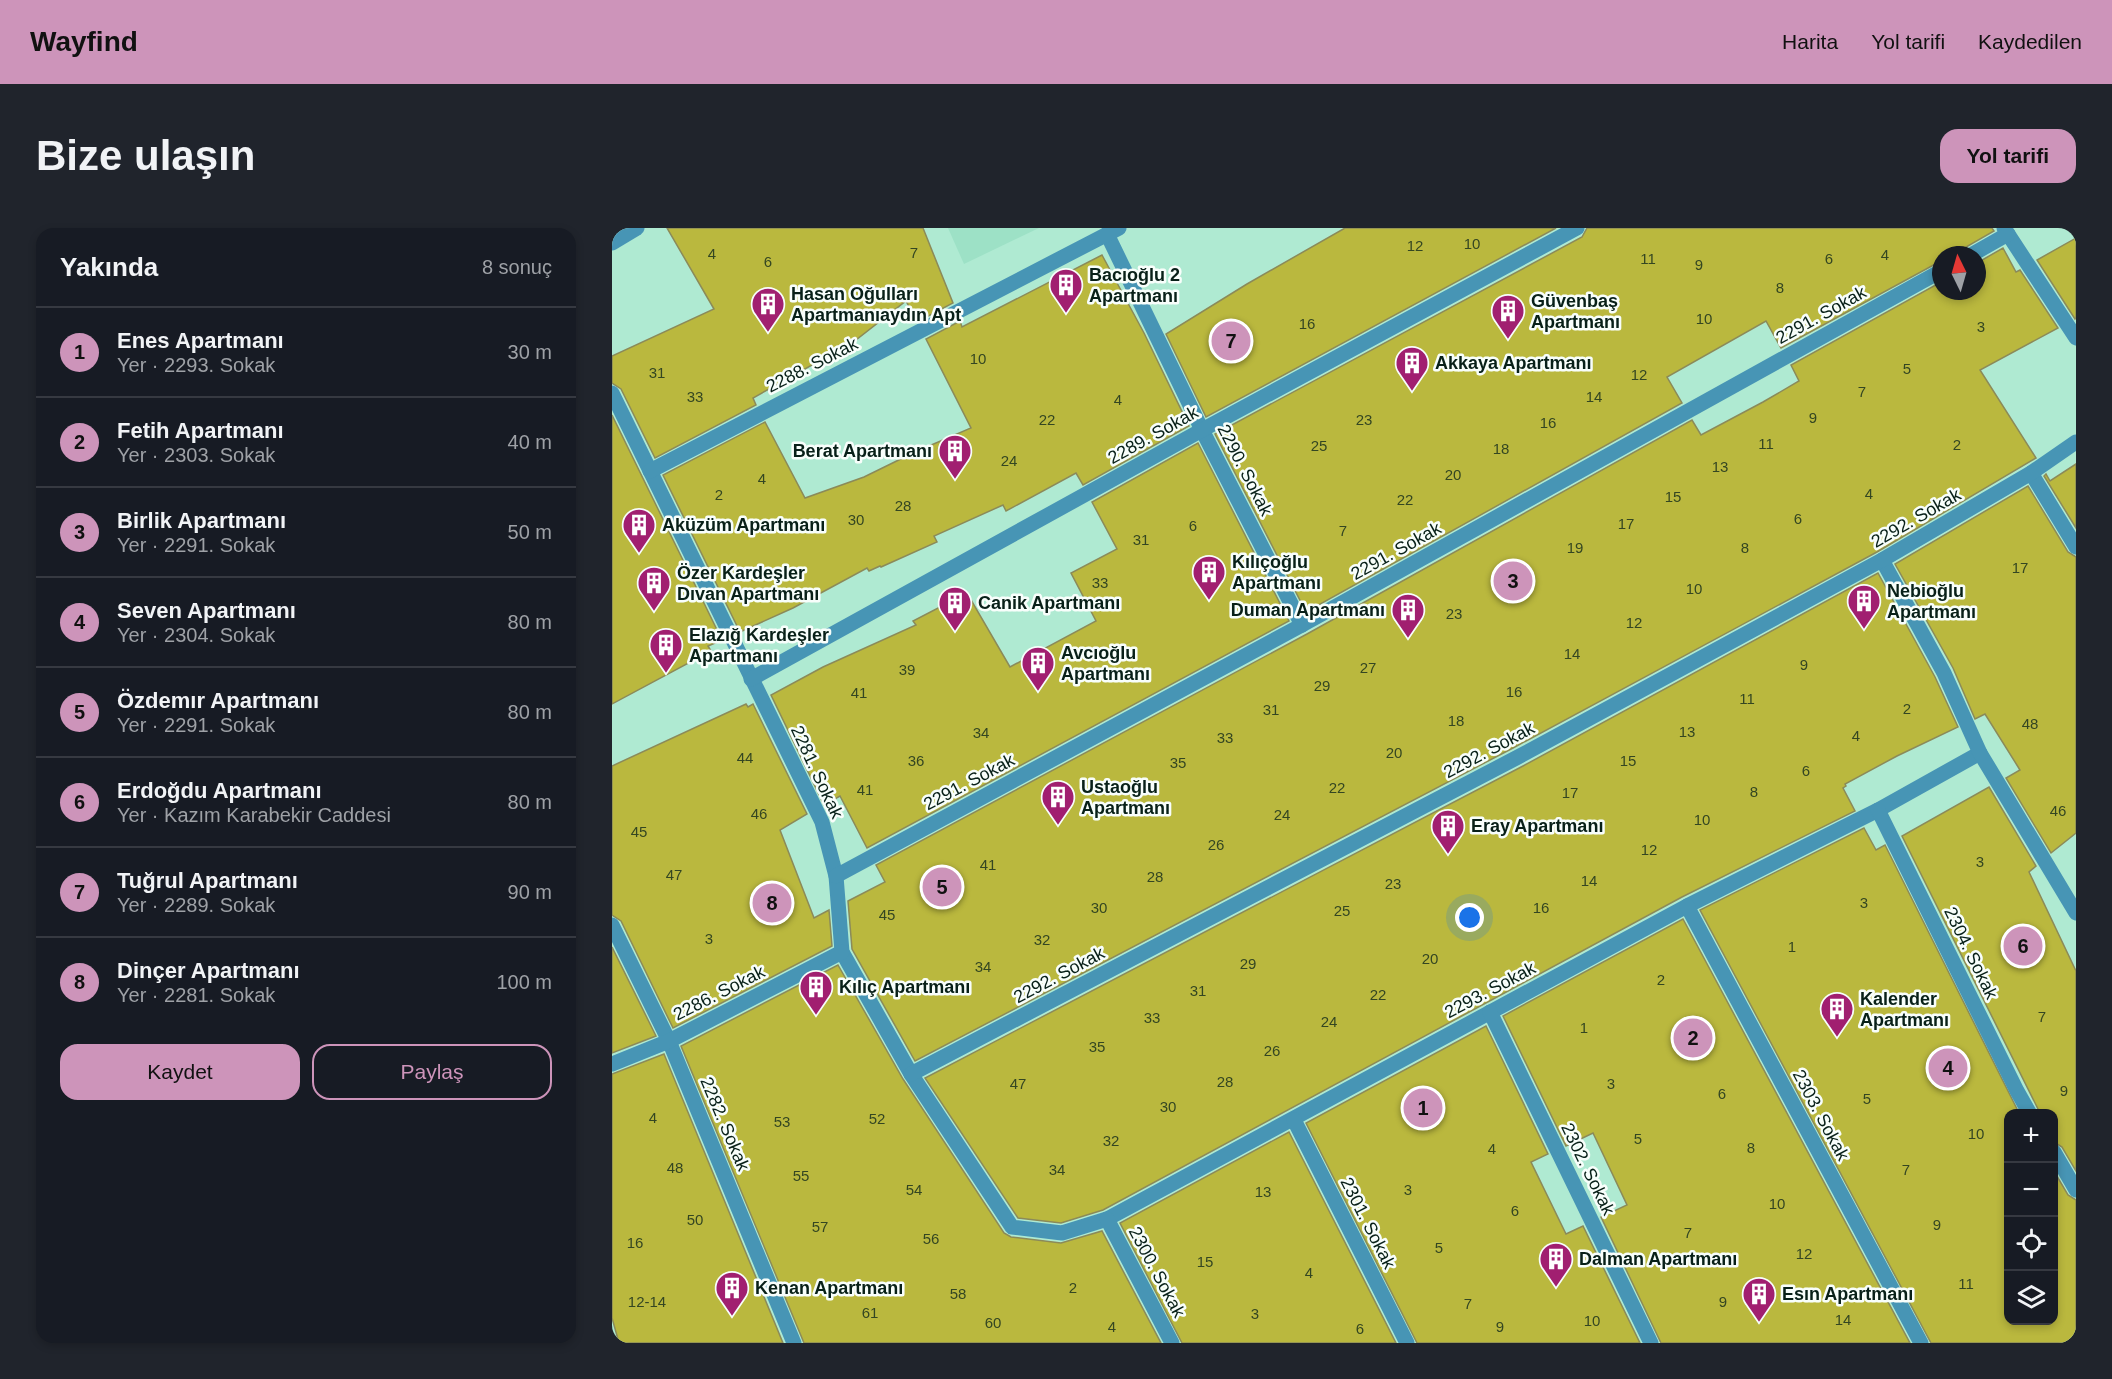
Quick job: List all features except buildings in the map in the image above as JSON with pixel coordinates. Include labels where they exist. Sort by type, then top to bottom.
[{"type":"street","points":[[612,243],[638,228]]},
{"type":"street","name":"2289. Sokak","points":[[751,679],[1202,430],[1577,228]]},
{"type":"street","name":"2290. Sokak","points":[[1113,231],[1202,430],[1302,625]]},
{"type":"street","name":"2288. Sokak","points":[[650,471],[1113,231]]},
{"type":"street","points":[[1984,246],[2006,231],[2076,338]]},
{"type":"street","name":"2291. Sokak","points":[[836,876],[1302,625],[1932,276]]},
{"type":"street","name":"2281. Sokak","points":[[612,393],[822,822],[836,876],[842,952],[911,1074],[1012,1227]]},
{"type":"street","name":"2292. Sokak","points":[[911,1074],[1518,757],[1882,560],[2031,473],[2076,442]]},
{"type":"street","points":[[2031,473],[2076,547]]},
{"type":"street","points":[[1882,560],[1944,673],[1980,753],[2076,913]]},
{"type":"street","name":"2293. Sokak","points":[[1012,1227],[1062,1233],[1107,1219],[1687,906],[1878,810],[1980,753]]},
{"type":"street","name":"2304. Sokak","points":[[1878,810],[2028,1109]]},
{"type":"street","name":"2303. Sokak","points":[[1687,906],[1921,1343]]},
{"type":"street","name":"2282. Sokak","points":[[612,925],[669,1041],[794,1343]]},
{"type":"street","name":"2286. Sokak","points":[[612,1064],[669,1041],[842,952]]},
{"type":"street","name":"2302. Sokak","points":[[1490,1012],[1651,1343]]},
{"type":"street","name":"2301. Sokak","points":[[1294,1120],[1407,1343]]},
{"type":"street","points":[[2058,1159],[2076,1190]]},
{"type":"street","name":"2300. Sokak","points":[[1107,1219],[1172,1343]]},
{"type":"shaded area","points":[[948,228],[1039,228],[964,264]]},
{"type":"place","name":"Bacıoğlu 2 Apartmanı","points":[[1066,314]]},
{"type":"place","name":"Hasan Oğulları Apartmanıaydın Apt","points":[[768,333]]},
{"type":"place","name":"Güvenbaş Apartmanı","points":[[1508,340]]},
{"type":"place","name":"Tuğrul Apartmanı","points":[[1231,341]]},
{"type":"place","name":"Akkaya Apartmanı","points":[[1412,392]]},
{"type":"place","name":"Berat Apartmanı","points":[[955,480]]},
{"type":"place","name":"Aküzüm Apartmanı","points":[[639,554]]},
{"type":"place","name":"Birlik Apartmanı","points":[[1513,581]]},
{"type":"place","name":"Kılıçoğlu Apartmanı","points":[[1209,601]]},
{"type":"place","name":"Özer Kardeşler Dıvan Apartmanı","points":[[654,612]]},
{"type":"place","name":"Nebioğlu Apartmanı","points":[[1864,630]]},
{"type":"place","name":"Canik Apartmanı","points":[[955,632]]},
{"type":"place","name":"Duman Apartmanı","points":[[1408,639]]},
{"type":"place","name":"Elazığ Kardeşler Apartmanı","points":[[666,674]]},
{"type":"place","name":"Avcıoğlu Apartmanı","points":[[1038,692]]},
{"type":"place","name":"Ustaoğlu Apartmanı","points":[[1058,826]]},
{"type":"place","name":"Eray Apartmanı","points":[[1448,855]]},
{"type":"place","name":"Özdemır Apartmanı","points":[[942,887]]},
{"type":"place","name":"Dinçer Apartmanı","points":[[772,903]]},
{"type":"place","name":"Erdoğdu Apartmanı","points":[[2023,946]]},
{"type":"place","name":"Kılıç Apartmanı","points":[[816,1016]]},
{"type":"place","name":"Fetih Apartmanı","points":[[1693,1038]]},
{"type":"place","name":"Kalender Apartmanı","points":[[1837,1038]]},
{"type":"place","name":"Seven Apartmanı","points":[[1948,1068]]},
{"type":"place","name":"Enes Apartmanı","points":[[1423,1108]]},
{"type":"place","name":"Dalman Apartmanı","points":[[1556,1288]]},
{"type":"place","name":"Kenan Apartmanı","points":[[732,1317]]},
{"type":"place","name":"Esın Apartmanı","points":[[1759,1323]]}]
